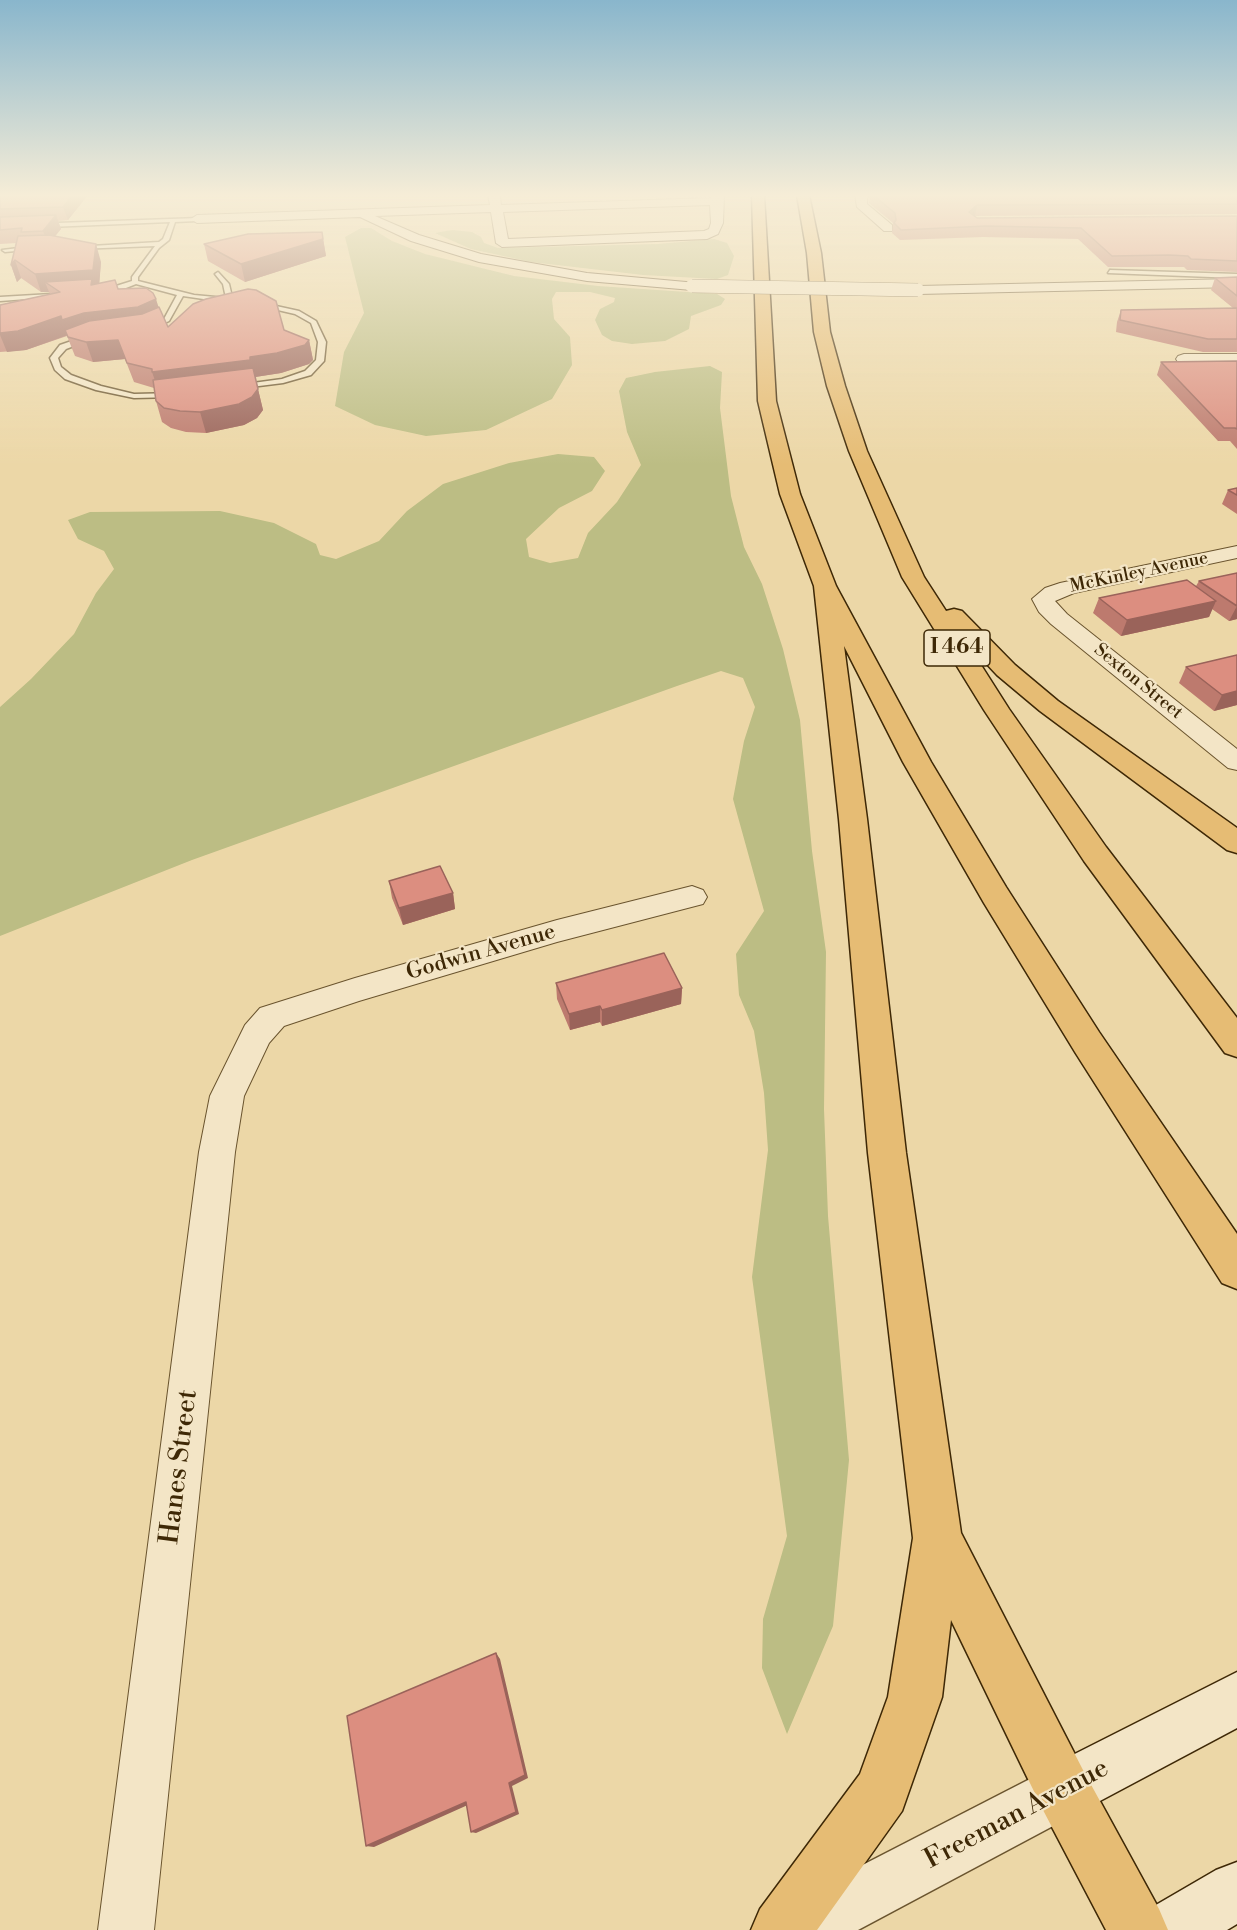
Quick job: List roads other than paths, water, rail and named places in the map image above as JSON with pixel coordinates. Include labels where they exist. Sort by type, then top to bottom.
[{"type":"highway","points":[[761,285],[767,401],[790,494],[825,586],[917,762],[995,895],[1093,1052],[1237,1269]]},
{"type":"highway","name":"I 464","points":[[817,285],[822,333],[836,386],[858,451],[913,577],[962,657],[1075,825],[1177,966],[1237,1043]]},
{"type":"highway","points":[[903,555],[953,616],[1006,670],[1049,706],[1237,843]]},
{"type":"highway","points":[[781,1930],[882,1791],[915,1697],[937,1538],[887,1153],[853,819],[825,586]]},
{"type":"highway","points":[[937,1538],[1064,1790],[1138,1930]]},
{"type":"main road","name":"Freeman Avenue","points":[[798,1930],[1237,1699]]},
{"type":"main road","points":[[1170,1930],[1237,1891]]},
{"type":"street","points":[[681,285],[918,290],[1143,285]]},
{"type":"street","points":[[1184,359],[1237,359]]},
{"type":"street","name":"McKinley Avenue","points":[[1043,599],[1068,588],[1237,552]]},
{"type":"street","name":"Sexton Street","points":[[1043,599],[1047,607],[1059,618],[1234,757]]},
{"type":"street","name":"Godwin Avenue","points":[[272,1017],[556,931],[692,897]]},
{"type":"street","name":"Hanes Street","points":[[126,1930],[217,1152],[227,1096],[257,1034],[272,1017]]},
{"type":"lane","points":[[94,293],[116,290],[128,285]]},
{"type":"lane","points":[[147,285],[182,294],[233,301]]},
{"type":"lane","points":[[226,285],[233,301]]},
{"type":"lane","points":[[0,299],[73,294]]},
{"type":"lane","points":[[135,331],[158,326],[167,320],[182,294]]},
{"type":"lane","points":[[220,308],[233,301]]},
{"type":"lane","points":[[224,389],[283,381],[308,373],[321,361],[322,342],[314,322],[297,312],[253,303]]},
{"type":"lane","points":[[94,336],[63,347],[54,358],[58,368],[68,377],[99,388],[134,396],[188,393]]}]
